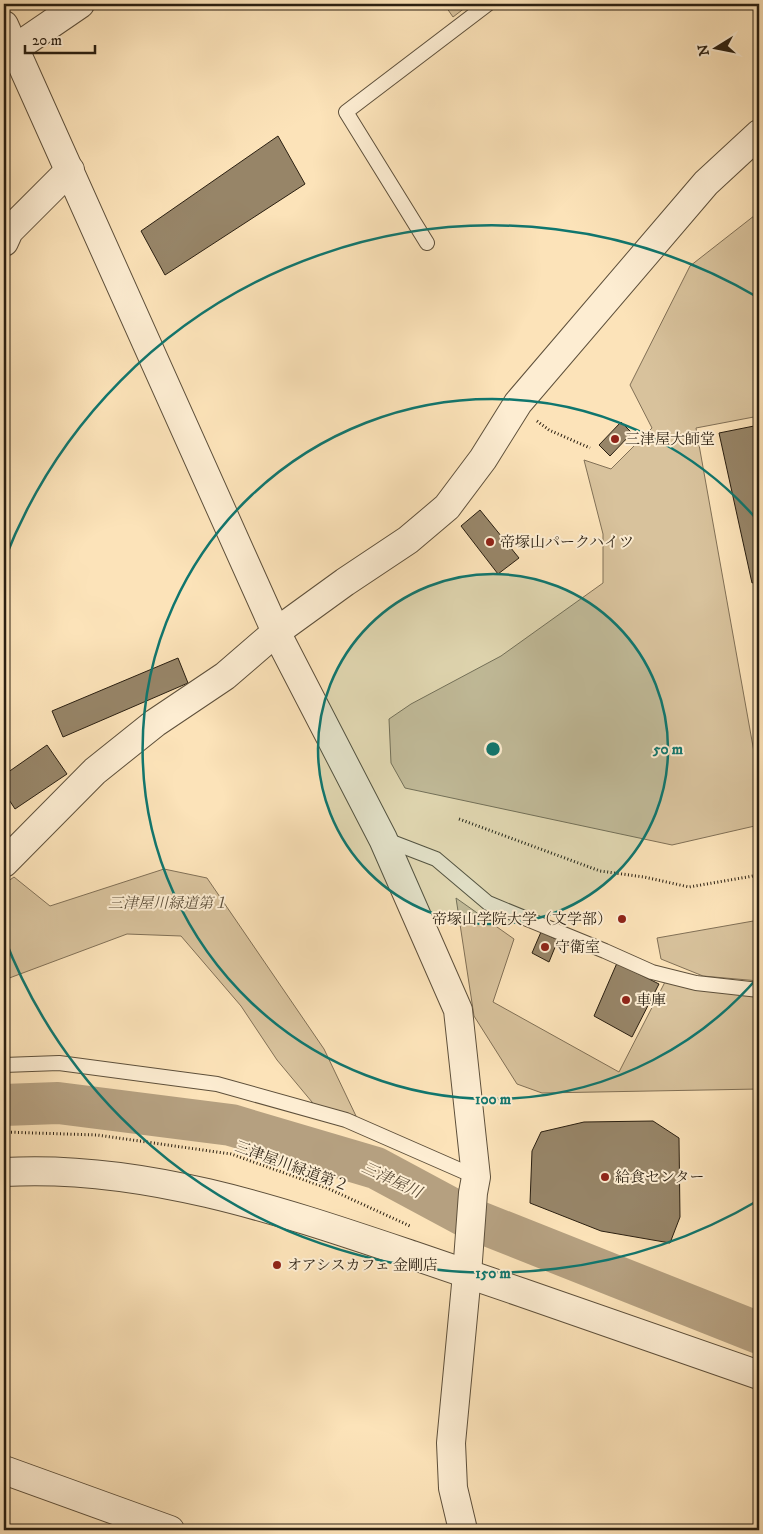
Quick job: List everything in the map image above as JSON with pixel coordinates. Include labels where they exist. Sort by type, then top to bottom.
[{"type":"street","points":[[80,4],[7,43],[70,170],[276,632],[383,839],[458,1010],[474,1185],[451,1443],[453,1488],[463,1530]]},
{"type":"street","points":[[4,863],[95,771],[155,723],[225,676],[276,632],[345,582],[408,540],[446,507],[483,459],[518,403],[706,182],[759,134]]},
{"type":"street","points":[[4,242],[9,231],[70,170]]},
{"type":"street","points":[[4,1172],[100,1174],[193,1190],[283,1212],[759,1375]]},
{"type":"street","points":[[4,1470],[170,1530]]},
{"type":"lane","points":[[427,243],[346,112],[488,4]]},
{"type":"lane","points":[[383,839],[436,859],[488,903],[605,950],[652,972],[696,983],[759,990]]},
{"type":"lane","points":[[4,1065],[59,1063],[216,1084],[346,1120],[474,1185]]},
{"type":"path","points":[[550,430],[590,448]]},
{"type":"path","points":[[459,819],[600,871],[644,876],[689,887],[759,875]]},
{"type":"path","name":"三津屋川緑道第２","points":[[4,1132],[97,1135],[231,1154],[327,1188],[411,1226]]},
{"type":"green space","points":[[444,4],[470,4],[453,17]]},
{"type":"green space","points":[[759,212],[759,416],[696,428],[759,780],[759,825],[672,845],[405,788],[391,763],[389,719],[411,704],[501,656],[603,583],[603,534],[584,460],[611,469],[652,428],[630,385],[690,266]]},
{"type":"green space","name":"三津屋川緑道第１","points":[[164,869],[207,878],[324,1049],[356,1116],[317,1108],[277,1060],[241,1006],[181,936],[127,934],[4,980],[4,884],[14,877],[50,906]]},
{"type":"green space","points":[[456,898],[514,939],[493,1002],[619,1072],[665,982],[759,991],[759,1089],[542,1093],[517,1084],[474,1016]]},
{"type":"green space","points":[[759,920],[759,981],[703,976],[661,959],[657,938]]},
{"type":"building","points":[[278,136],[305,184],[165,275],[141,231]]},
{"type":"building","name":"三津屋大師堂","points":[[621,422],[632,433],[610,456],[599,445]]},
{"type":"building","points":[[759,425],[759,581],[752,583],[719,433]]},
{"type":"building","name":"帝塚山パークハイツ","points":[[480,510],[519,558],[498,574],[461,526]]},
{"type":"building","points":[[178,658],[188,683],[63,737],[52,711]]},
{"type":"building","points":[[47,745],[67,774],[15,809],[4,792],[4,775]]},
{"type":"building","name":"守衛室","points":[[541,932],[558,940],[549,962],[532,953]]},
{"type":"building","name":"車庫","points":[[617,963],[659,984],[632,1037],[594,1016]]},
{"type":"building","name":"給食センター","points":[[653,1121],[679,1138],[680,1217],[670,1243],[601,1231],[530,1203],[532,1151],[541,1132],[584,1122]]},
{"type":"waterway","name":"三津屋川","points":[[4,1105],[58,1103],[231,1125],[376,1168],[469,1218],[759,1333]]},
{"type":"place","name":"三津屋大師堂","points":[[615,439]]},
{"type":"place","name":"帝塚山パークハイツ","points":[[490,542]]},
{"type":"place","name":"帝塚山学院大学（文学部）","points":[[622,919]]},
{"type":"place","name":"守衛室","points":[[545,947]]},
{"type":"place","name":"車庫","points":[[626,1000]]},
{"type":"place","name":"給食センター","points":[[605,1177]]},
{"type":"place","name":"オアシスカフェ 金剛店","points":[[277,1265]]}]
